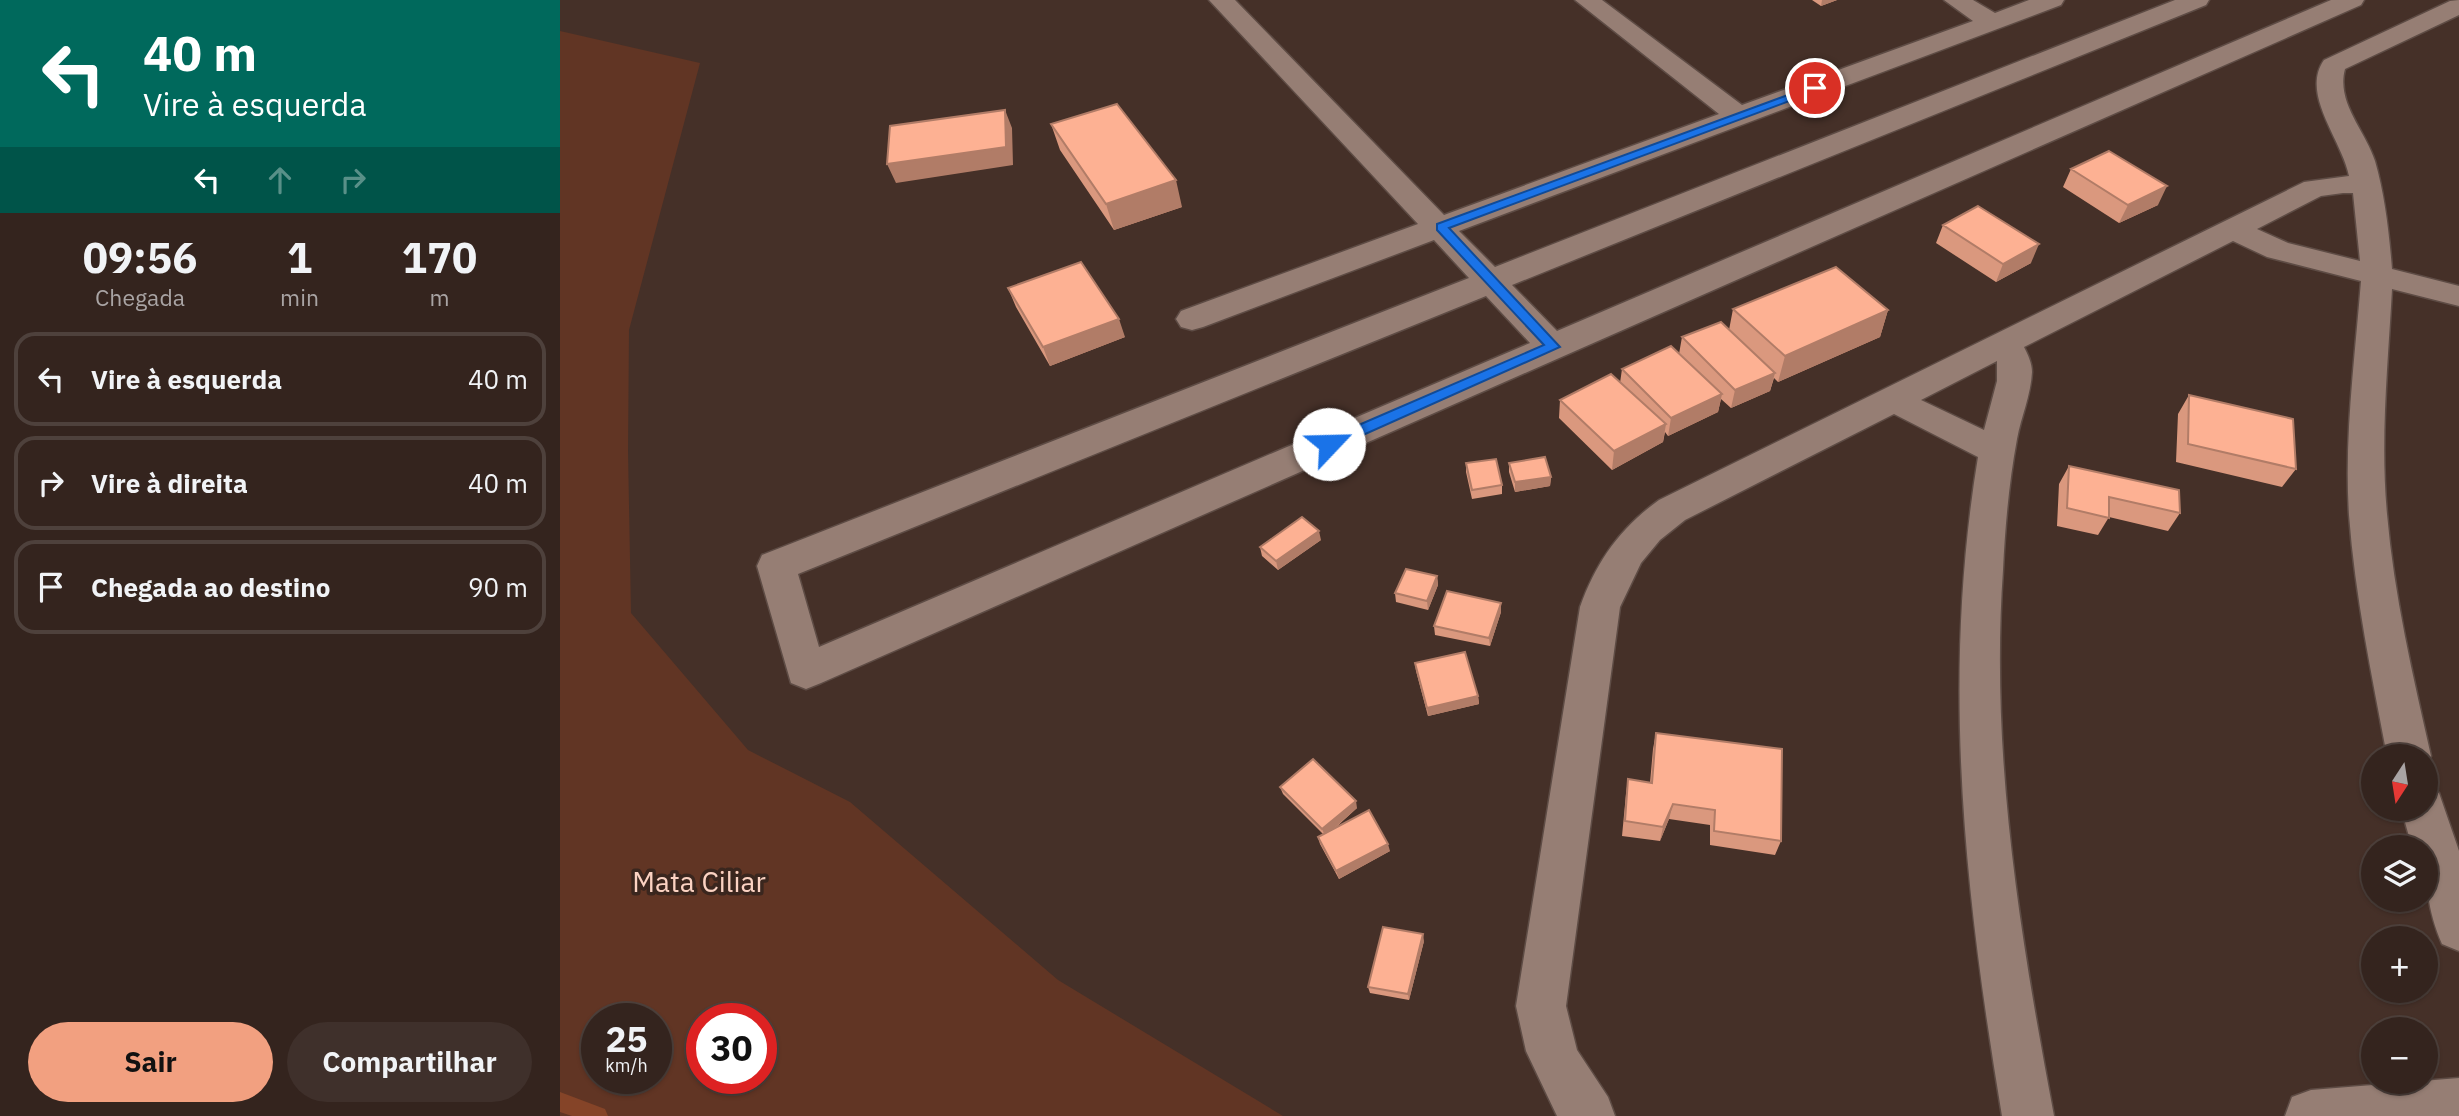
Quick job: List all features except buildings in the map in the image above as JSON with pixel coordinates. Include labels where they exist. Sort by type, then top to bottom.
[{"type":"street","points":[[1221,0],[1553,347]]},
{"type":"street","points":[[1587,0],[1739,117]]},
{"type":"street","points":[[1956,0],[1993,22]]},
{"type":"street","points":[[1192,320],[2052,0]]},
{"type":"street","points":[[2197,0],[776,566],[806,671],[2352,0]]},
{"type":"street","points":[[2407,744],[2378,606],[2368,513],[2366,434],[2376,275],[2367,185],[2351,134],[2331,96],[2328,84],[2333,65],[2459,6]]},
{"type":"street","points":[[1589,1116],[1570,1093],[1555,1065],[1545,1036],[1541,1006],[1600,607],[1607,585],[1629,547],[1648,527],[1672,510],[2314,188],[2343,184],[2367,185]]},
{"type":"street","points":[[2233,229],[2278,250],[2459,296]]},
{"type":"street","points":[[2005,343],[2015,371],[1997,451],[1981,590],[1979,683],[1982,776],[2002,962],[2028,1116]]},
{"type":"street","points":[[1897,397],[1912,411],[1997,451]]},
{"type":"street","points":[[2427,821],[2459,927]]},
{"type":"street","points":[[2311,1116],[2459,1104]]},
{"type":"green space","name":"Mata Ciliar","points":[[560,31],[700,63],[629,330],[631,613],[748,750],[850,802],[1058,980],[1283,1116],[560,1116]]},
{"type":"waterway","points":[[560,1102],[598,1116]]},
{"type":"route","points":[[1329,444],[1553,347],[1460,251],[1441,227],[1815,88]]}]
